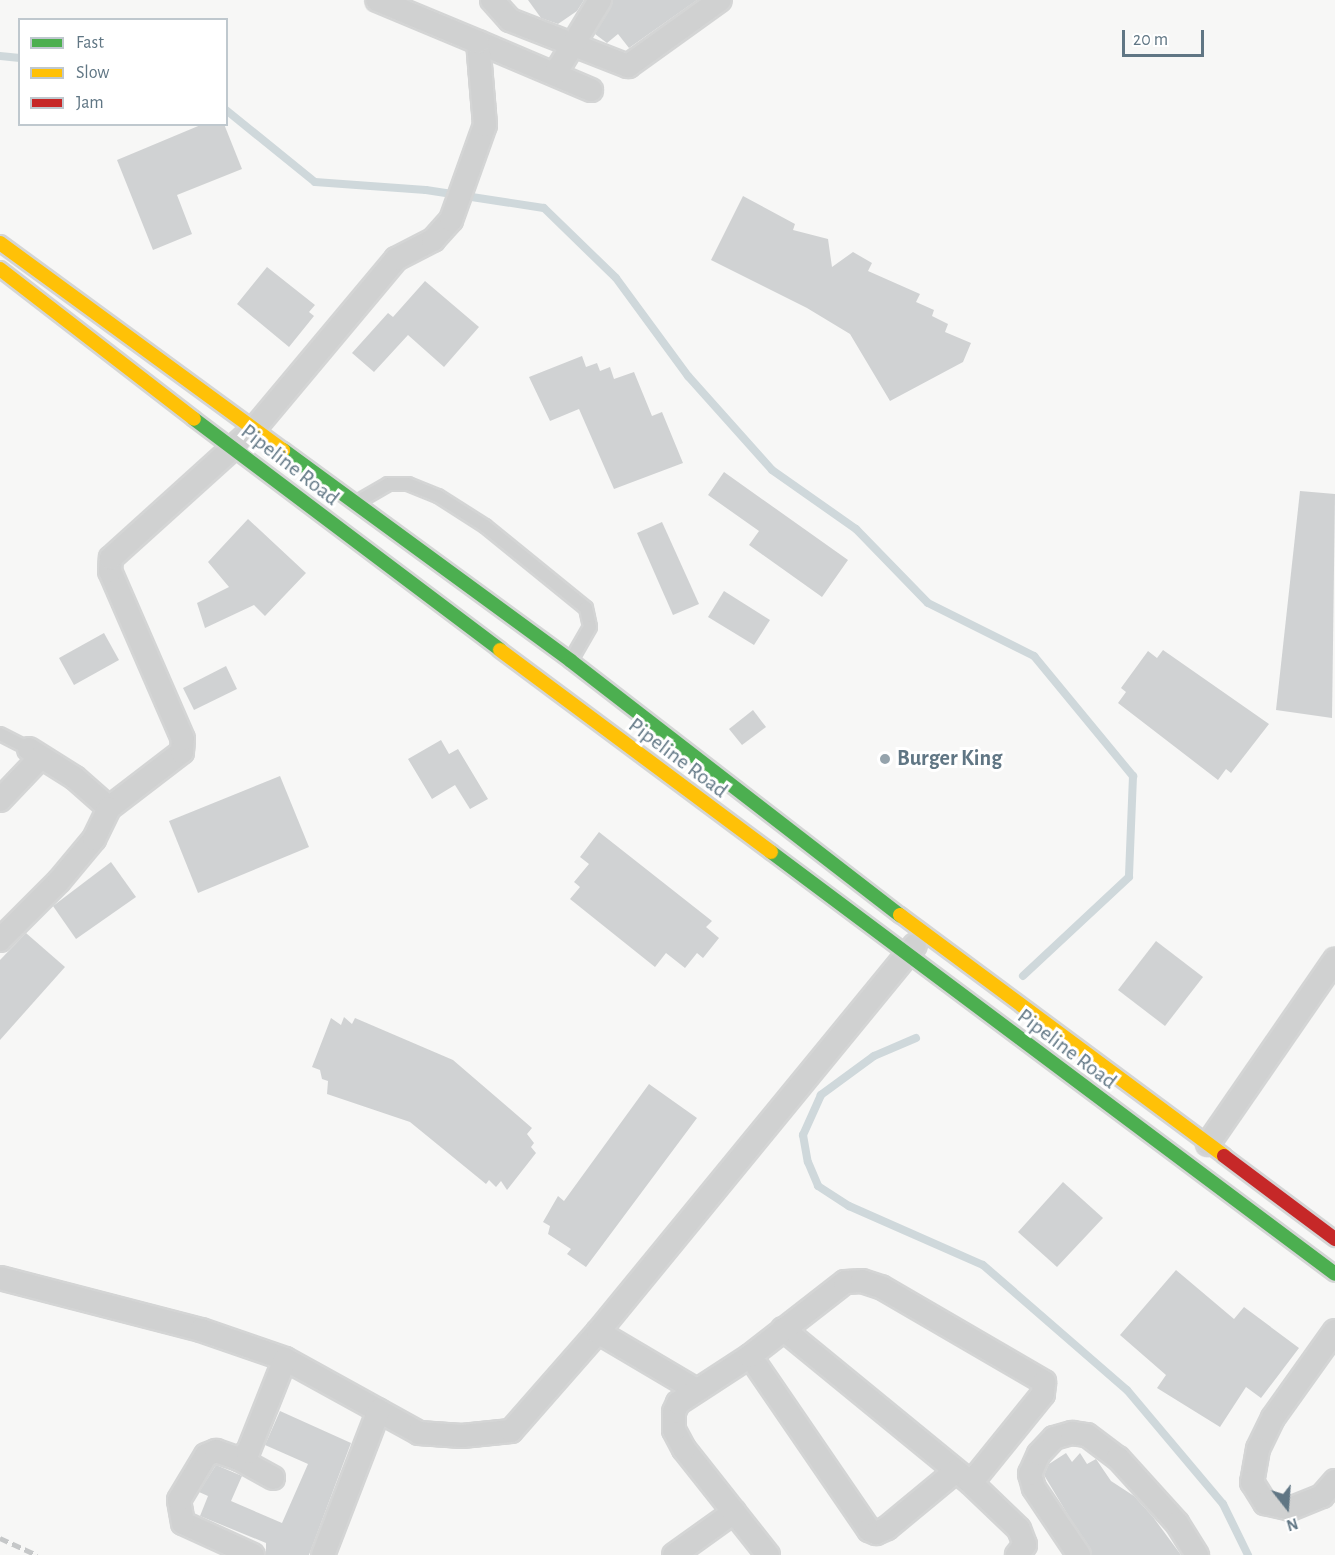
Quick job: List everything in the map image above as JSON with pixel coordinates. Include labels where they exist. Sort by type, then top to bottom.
[{"type":"main road","name":"Pipeline Road","points":[[0,243],[355,503],[906,955],[1335,1274]]},
{"type":"main road","name":"Pipeline Road","points":[[0,269],[233,448],[571,678],[925,934],[1335,1239]]},
{"type":"street","points":[[377,0],[591,90]]},
{"type":"street","points":[[492,0],[510,20],[575,43],[621,65],[634,64],[720,0]]},
{"type":"street","points":[[555,74],[600,0]]},
{"type":"street","points":[[0,940],[59,881],[94,839],[109,808],[182,752],[183,739],[110,572],[111,558],[254,429],[396,259],[433,240],[451,220],[466,188],[485,125],[481,103],[478,42]]},
{"type":"street","points":[[0,800],[35,753],[75,778],[109,808]]},
{"type":"street","points":[[0,1278],[201,1330],[285,1359],[419,1433],[462,1436],[511,1431],[598,1332],[925,934]]},
{"type":"street","points":[[1208,1144],[1335,960]]},
{"type":"street","points":[[750,1356],[869,1530],[876,1533],[964,1477],[1043,1394],[1044,1382],[881,1287],[862,1281],[845,1282],[827,1293],[750,1356],[678,1403],[672,1421],[674,1431],[768,1555]]},
{"type":"street","points":[[783,1329],[964,1477],[1019,1529],[1025,1545],[1017,1555]]},
{"type":"street","points":[[1335,1331],[1273,1418],[1258,1449],[1252,1482],[1265,1503],[1290,1509],[1323,1496],[1335,1481]]},
{"type":"street","points":[[598,1332],[696,1390]]},
{"type":"street","points":[[239,1459],[248,1452],[285,1359]]},
{"type":"street","points":[[323,1555],[379,1410]]},
{"type":"street","points":[[1079,1555],[1034,1488],[1030,1474],[1039,1454],[1054,1438],[1072,1433],[1087,1435],[1118,1458],[1177,1523],[1197,1555]]},
{"type":"street","points":[[253,1555],[183,1523],[179,1500],[199,1463],[216,1451],[239,1459],[273,1478]]},
{"type":"street","points":[[674,1555],[734,1512]]},
{"type":"lane","points":[[355,503],[388,484],[408,484],[438,496],[485,526],[586,608],[590,627],[571,678]]},
{"type":"lane","points":[[0,734],[35,753]]},
{"type":"building","points":[[528,0],[584,0],[577,11],[558,24],[541,18]]},
{"type":"building","points":[[613,0],[697,0],[629,48],[618,34],[607,43],[595,34]]},
{"type":"building","points":[[198,126],[225,126],[242,169],[177,195],[192,234],[153,250],[117,160]]},
{"type":"building","points":[[743,196],[795,224],[793,230],[828,239],[832,267],[853,252],[872,263],[868,271],[920,294],[916,302],[934,310],[932,316],[948,324],[945,332],[971,343],[963,362],[890,401],[850,334],[807,308],[711,260]]},
{"type":"building","points":[[267,267],[315,305],[309,312],[314,316],[289,347],[237,304]]},
{"type":"building","points":[[425,281],[479,327],[444,367],[408,335],[374,372],[352,353],[388,313],[393,317]]},
{"type":"building","points":[[582,356],[586,367],[597,363],[600,371],[610,367],[614,379],[634,372],[652,416],[662,412],[683,463],[614,489],[579,409],[550,421],[529,377]]},
{"type":"building","points":[[724,472],[848,560],[822,597],[749,545],[759,531],[708,495]]},
{"type":"building","points":[[1300,491],[1335,494],[1332,718],[1276,710]]},
{"type":"building","points":[[248,519],[306,573],[265,616],[254,605],[205,628],[197,603],[229,587],[208,562]]},
{"type":"building","points":[[662,522],[699,604],[673,615],[637,533]]},
{"type":"building","points":[[724,591],[770,620],[754,645],[708,617]]},
{"type":"building","points":[[104,633],[119,660],[74,685],[59,658]]},
{"type":"building","points":[[1163,650],[1269,724],[1231,773],[1226,769],[1218,780],[1118,703],[1126,692],[1121,688],[1148,651],[1157,658]]},
{"type":"building","points":[[226,666],[237,689],[194,710],[183,688]]},
{"type":"building","points":[[753,710],[766,727],[742,745],[729,729]]},
{"type":"building","points":[[441,740],[449,754],[458,749],[488,799],[470,809],[455,785],[432,799],[408,759]]},
{"type":"building","points":[[280,776],[309,847],[198,893],[169,821]]},
{"type":"building","points":[[599,832],[712,921],[706,927],[719,938],[703,958],[697,953],[685,968],[666,953],[655,967],[570,899],[580,887],[574,882],[589,864],[580,857]]},
{"type":"building","points":[[111,862],[136,897],[76,939],[53,906]]},
{"type":"building","points":[[26,933],[65,967],[0,1040],[0,960]]},
{"type":"building","points":[[1156,941],[1203,977],[1165,1026],[1118,990]]},
{"type":"building","points":[[344,1017],[352,1024],[355,1018],[453,1060],[532,1128],[527,1134],[534,1143],[531,1147],[536,1153],[507,1190],[501,1181],[496,1187],[489,1180],[486,1184],[410,1122],[327,1094],[328,1081],[322,1079],[320,1070],[312,1067],[331,1018],[341,1025]]},
{"type":"building","points":[[649,1084],[697,1118],[586,1267],[567,1254],[571,1249],[548,1234],[550,1226],[543,1222],[558,1196],[564,1201]]},
{"type":"building","points":[[1063,1182],[1103,1218],[1057,1267],[1018,1232]]},
{"type":"building","points":[[1176,1270],[1234,1319],[1244,1307],[1299,1348],[1261,1398],[1246,1387],[1220,1427],[1157,1388],[1166,1375],[1120,1335]]},
{"type":"building","points":[[280,1411],[351,1443],[309,1555],[266,1555],[266,1543],[200,1516],[208,1496],[199,1492],[216,1465],[242,1476],[231,1501],[282,1523],[308,1464],[265,1445]]},
{"type":"building","points":[[1066,1453],[1072,1462],[1080,1453],[1087,1464],[1096,1459],[1111,1481],[1134,1496],[1153,1517],[1181,1555],[1092,1555],[1044,1475],[1049,1464]]},
{"type":"waterway","points":[[0,56],[18,58]]},
{"type":"waterway","points":[[228,112],[315,182],[426,190],[544,208],[616,278],[688,376],[772,470],[856,529],[928,603],[1034,656],[1133,776],[1129,877],[1023,976]]},
{"type":"waterway","points":[[916,1038],[874,1056],[821,1095],[803,1135],[808,1162],[818,1186],[849,1206],[983,1265],[1127,1390],[1223,1504],[1248,1555]]},
{"type":"railway","points":[[0,1538],[37,1555]]},
{"type":"traffic: fast","points":[[194,419],[500,650]]},
{"type":"traffic: fast","points":[[283,450],[571,661],[900,915]]},
{"type":"traffic: fast","points":[[771,852],[1335,1274]]},
{"type":"traffic: slow","points":[[0,243],[283,450]]},
{"type":"traffic: slow","points":[[0,269],[194,419]]},
{"type":"traffic: slow","points":[[500,650],[771,852]]},
{"type":"traffic: slow","points":[[900,915],[1224,1156]]},
{"type":"traffic: jam","points":[[1224,1156],[1335,1239]]},
{"type":"place","name":"Burger King","points":[[885,759]]}]
